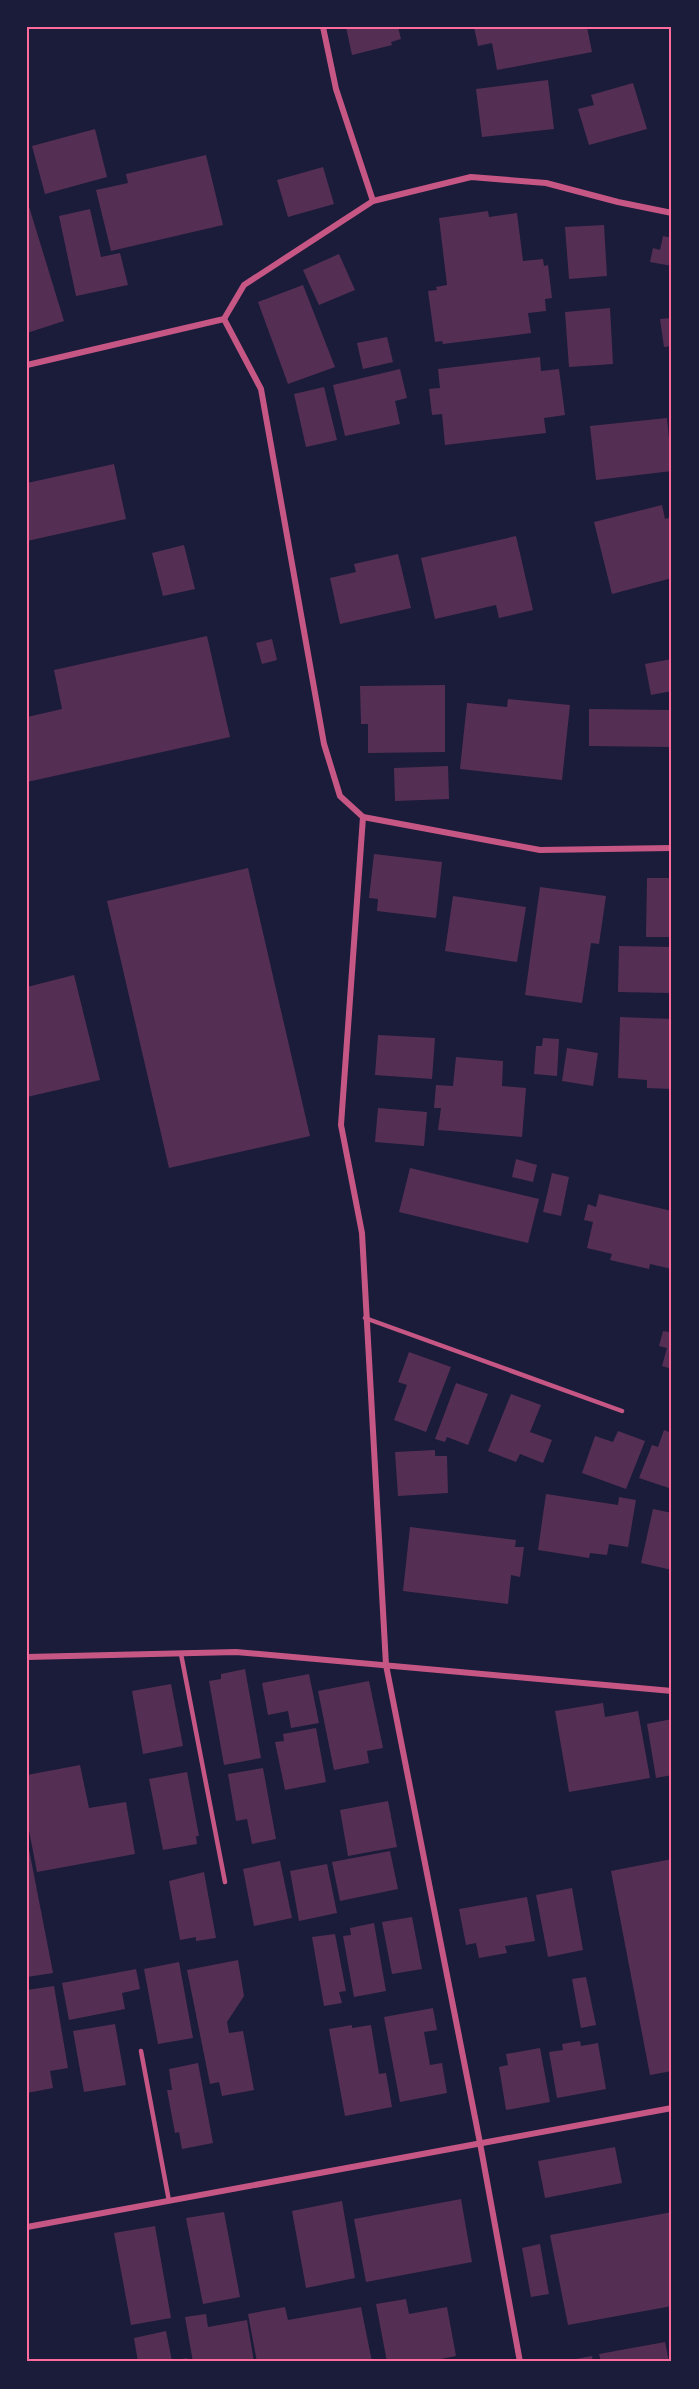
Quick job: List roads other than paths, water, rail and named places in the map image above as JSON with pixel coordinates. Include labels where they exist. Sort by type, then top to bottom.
[{"type":"street","points":[[323,27],[336,89],[373,201]]},
{"type":"street","points":[[27,365],[224,319],[244,285],[373,201],[471,177],[546,183],[618,202],[672,213]]},
{"type":"street","points":[[224,319],[261,389],[324,744],[340,796],[363,817],[540,850],[672,848]]},
{"type":"street","points":[[363,817],[341,1125],[362,1233],[386,1665],[480,2143],[520,2362]]},
{"type":"street","points":[[27,1657],[236,1652],[672,1691]]},
{"type":"street","points":[[27,2227],[672,2108]]},
{"type":"lane","points":[[365,1318],[622,1411]]},
{"type":"lane","points":[[181,1654],[225,1882]]},
{"type":"lane","points":[[141,2050],[169,2200]]}]
